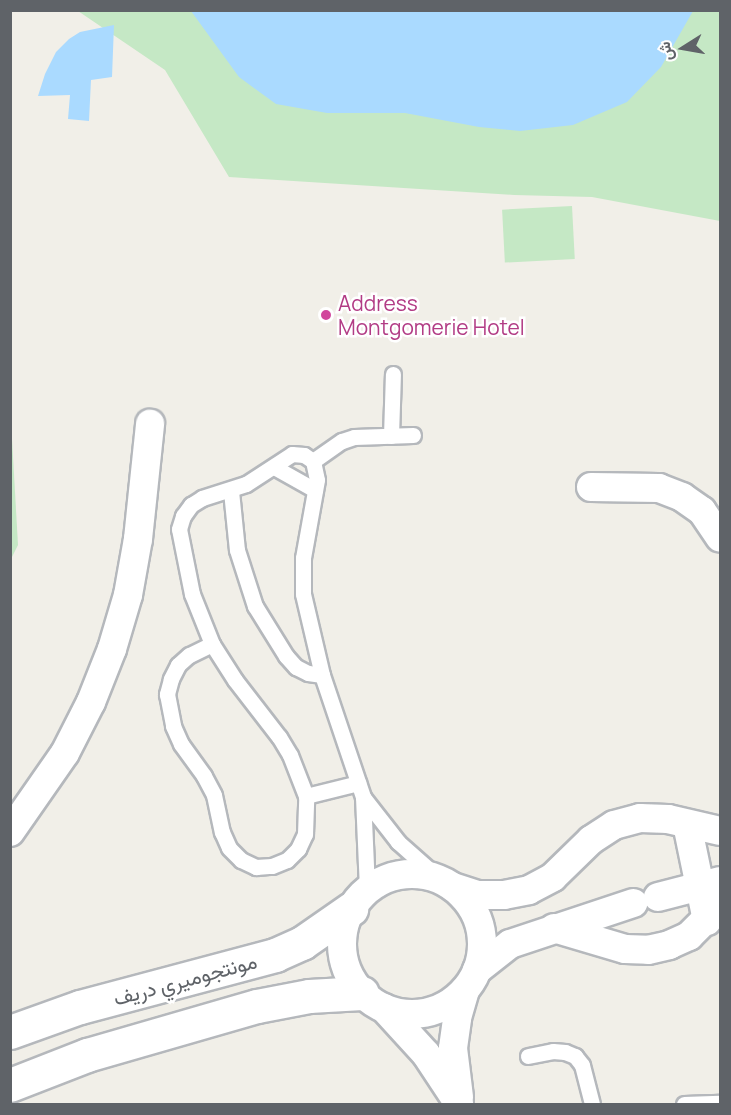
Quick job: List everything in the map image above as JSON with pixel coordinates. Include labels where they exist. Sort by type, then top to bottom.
[{"type":"street","points":[[10,831],[65,753],[91,702],[112,650],[128,595],[138,539],[150,424]]},
{"type":"street","points":[[591,487],[659,488],[682,496],[702,511],[720,538]]},
{"type":"street","points":[[460,1104],[426,1054],[349,974],[342,952],[343,930],[359,899],[383,879],[402,874],[422,874],[478,895],[504,895],[529,890],[553,877],[591,840],[614,825],[640,818],[668,819],[720,831]]},
{"type":"street","points":[[554,928],[625,949],[648,950],[669,945],[689,936],[714,913],[710,884],[687,824]]},
{"type":"street","points":[[447,883],[469,904],[479,925],[482,948],[457,1018],[453,1048],[460,1104]]},
{"type":"street","points":[[10,1085],[87,1055],[266,1004],[309,996],[373,1000],[405,1014],[427,1012],[448,1004],[510,944],[646,900],[710,884]]},
{"type":"street","name":"مونتجوميري دريف","points":[[10,1032],[80,1007],[275,955],[328,927],[359,899]]},
{"type":"lane","points":[[391,436],[393,374]]},
{"type":"lane","points":[[313,461],[342,441],[354,437],[413,435]]},
{"type":"lane","points":[[212,644],[189,655],[178,666],[171,679],[167,694],[173,726],[181,744],[204,776],[214,795],[222,832],[230,848],[241,860],[256,867],[272,866],[287,860],[298,849],[305,834],[306,796],[290,755],[279,737],[235,680],[212,644],[192,594],[179,529],[183,516],[191,505],[202,498],[231,490],[274,467],[292,454],[304,454],[313,461],[316,469],[302,576],[303,594],[322,675],[360,790],[398,842],[447,883]]},
{"type":"lane","points":[[274,467],[315,490]]},
{"type":"lane","points":[[231,490],[237,550],[255,606],[286,656],[296,667],[308,673],[322,675]]},
{"type":"lane","points":[[306,796],[360,790]]},
{"type":"lane","points":[[359,899],[360,790]]},
{"type":"lane","points":[[528,1056],[553,1051],[565,1052],[574,1056],[582,1065],[592,1104]]},
{"type":"lane","points":[[684,1104],[720,1103]]},
{"type":"green space","points":[[78,11],[720,11],[720,221],[592,197],[514,195],[229,177],[165,70]]},
{"type":"green space","points":[[572,206],[575,259],[505,263],[502,210]]},
{"type":"green space","points":[[11,421],[18,545],[10,559]]},
{"type":"water","points":[[693,10],[661,67],[627,102],[573,125],[520,131],[479,127],[405,113],[327,113],[276,104],[239,77],[191,11]]},
{"type":"water","points":[[114,25],[112,77],[91,80],[89,121],[68,119],[70,95],[38,96],[45,74],[56,52],[69,39],[80,32]]},
{"type":"place","name":"Address Montgomerie Hotel","points":[[326,315]]}]
